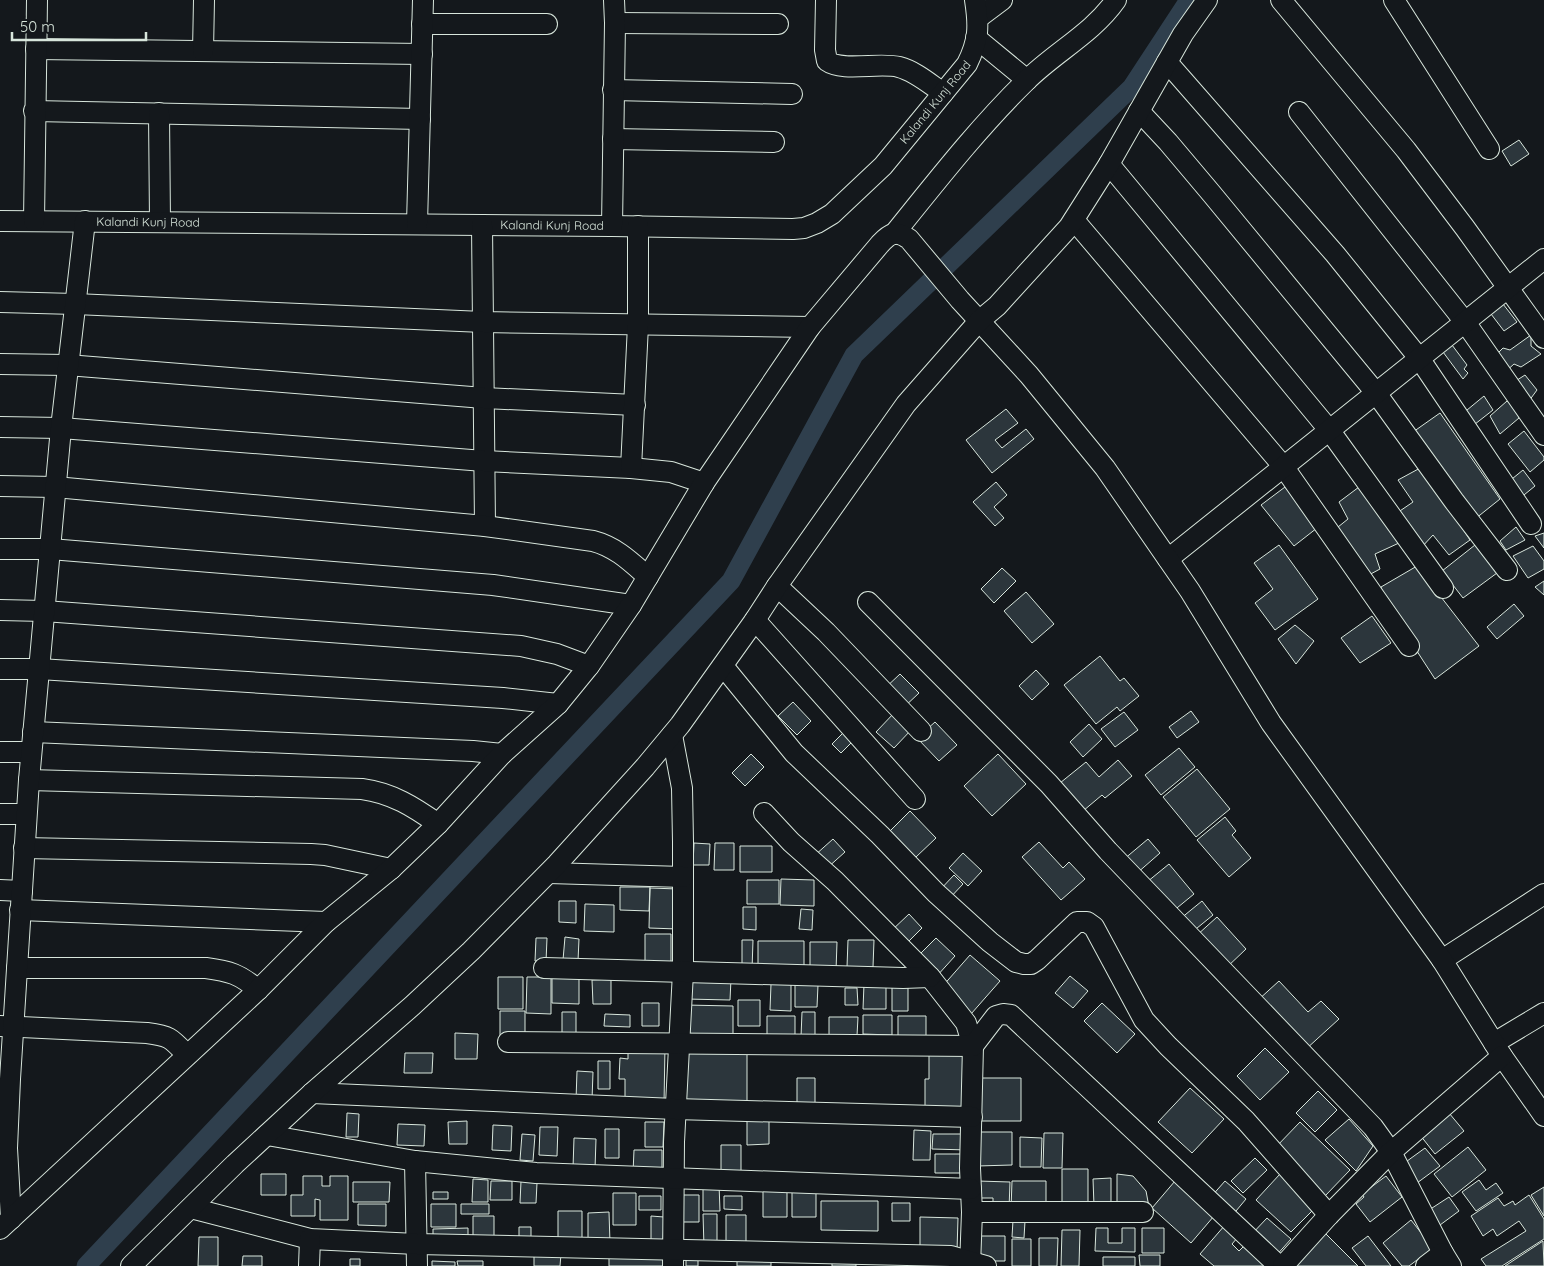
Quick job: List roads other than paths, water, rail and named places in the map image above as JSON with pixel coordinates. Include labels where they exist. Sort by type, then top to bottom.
[{"type":"street","points":[[34,221],[37,0]]},
{"type":"street","points":[[204,0],[204,51]]},
{"type":"street","points":[[416,224],[423,0]]},
{"type":"street","points":[[612,226],[614,0]]},
{"type":"street","points":[[826,0],[824,50],[827,61],[838,66],[900,67],[908,70],[943,93]]},
{"type":"street","points":[[976,9],[1002,0]]},
{"type":"street","points":[[894,234],[966,146],[1027,80],[1089,30],[1116,0]]},
{"type":"street","points":[[131,1266],[235,1164],[451,969],[548,872],[645,767],[672,735],[723,666],[776,586],[906,404],[979,321],[998,306],[1027,276],[1074,220],[1109,164],[1183,34],[1207,0]]},
{"type":"street","points":[[1281,0],[1406,150],[1544,338]]},
{"type":"street","points":[[1394,0],[1489,149]]},
{"type":"street","name":"Kalandi Kunj Road","points":[[0,221],[804,228],[832,214],[882,166],[967,64],[975,48],[976,9]]},
{"type":"street","points":[[615,23],[778,24]]},
{"type":"street","points":[[422,24],[547,24]]},
{"type":"street","points":[[976,38],[1027,80]]},
{"type":"street","points":[[36,48],[422,54]]},
{"type":"street","points":[[1167,62],[1335,254],[1419,358],[1531,524]]},
{"type":"street","points":[[613,90],[792,94]]},
{"type":"street","points":[[34,111],[420,119]]},
{"type":"street","points":[[1139,111],[1205,186],[1376,393],[1454,501],[1507,570]]},
{"type":"street","points":[[1299,112],[1465,322],[1544,435]]},
{"type":"street","points":[[159,113],[160,222]]},
{"type":"street","points":[[612,139],[774,142]]},
{"type":"street","points":[[1109,164],[1330,431],[1442,588]]},
{"type":"street","points":[[1074,220],[1283,466],[1409,646]]},
{"type":"street","points":[[6,1224],[4,1147],[6,1026],[11,959],[21,901],[31,752],[61,428],[85,221]]},
{"type":"street","points":[[482,225],[485,526]]},
{"type":"street","points":[[631,468],[638,325],[638,226]]},
{"type":"street","points":[[6,1224],[258,990],[326,922],[390,869],[438,824],[502,754],[558,704],[589,666],[631,605],[704,483],[810,327],[880,244],[887,237],[894,234],[902,234],[909,239],[960,300],[1029,375],[1105,468],[1190,591],[1271,723],[1442,960],[1498,1050],[1544,1116]]},
{"type":"street","points":[[1168,560],[1283,466],[1330,431],[1544,259]]},
{"type":"street","points":[[0,302],[483,322],[810,327]]},
{"type":"street","points":[[0,364],[67,365],[484,398],[635,405]]},
{"type":"street","points":[[0,427],[61,428],[484,461],[631,468],[671,472],[704,483]]},
{"type":"street","points":[[0,486],[56,487],[485,526],[593,541],[603,544],[623,555],[648,577]]},
{"type":"street","points":[[0,549],[50,549],[493,585],[631,605]]},
{"type":"street","points":[[776,586],[826,632],[921,731]]},
{"type":"street","points":[[868,602],[1049,784],[1108,851],[1373,1127],[1391,1152],[1447,1259],[1426,1266]]},
{"type":"street","points":[[0,610],[44,611],[521,646],[557,654],[589,666]]},
{"type":"street","points":[[755,620],[915,800]]},
{"type":"street","points":[[723,666],[794,753],[880,835],[936,893],[990,942],[1016,962],[1031,964],[1077,922],[1087,922],[1094,927],[1144,1020],[1246,1122],[1329,1215]]},
{"type":"street","points":[[0,669],[39,669],[503,698],[558,704]]},
{"type":"street","points":[[33,732],[473,751],[502,754]]},
{"type":"street","points":[[672,735],[682,788],[683,877],[683,972],[675,1109],[673,1257]]},
{"type":"street","points":[[0,752],[31,752]]},
{"type":"street","points":[[29,780],[362,789],[377,791],[400,800],[416,808],[438,824]]},
{"type":"street","points":[[191,1208],[310,1239],[673,1257],[950,1256],[976,1264],[971,1189],[973,1046],[966,1024],[930,977],[835,881],[791,842],[764,812]]},
{"type":"street","points":[[0,814],[26,814]]},
{"type":"street","points":[[24,848],[311,854],[325,855],[390,869]]},
{"type":"street","points":[[548,872],[683,877]]},
{"type":"street","points":[[0,890],[21,901],[326,922]]},
{"type":"street","points":[[1442,960],[1544,894]]},
{"type":"street","points":[[11,959],[206,968],[236,974],[258,990]]},
{"type":"street","points":[[544,968],[903,978],[930,977]]},
{"type":"street","points":[[1284,1266],[1329,1215],[1391,1152],[1498,1050],[1544,1013]]},
{"type":"street","points":[[973,1046],[996,1016],[1003,1014],[1011,1016],[1279,1266]]},
{"type":"street","points":[[6,1026],[146,1033],[164,1036],[172,1040],[187,1055]]},
{"type":"street","points":[[508,1042],[973,1046]]},
{"type":"street","points":[[312,1093],[675,1109],[972,1117]]},
{"type":"street","points":[[267,1136],[416,1161],[536,1173],[971,1189]]},
{"type":"street","points":[[416,1161],[417,1266]]},
{"type":"street","points":[[972,1212],[1143,1212]]},
{"type":"street","points":[[309,1266],[310,1239]]},
{"type":"waterway","points":[[86,1266],[731,581],[854,355],[1132,87],[1189,0]]}]
